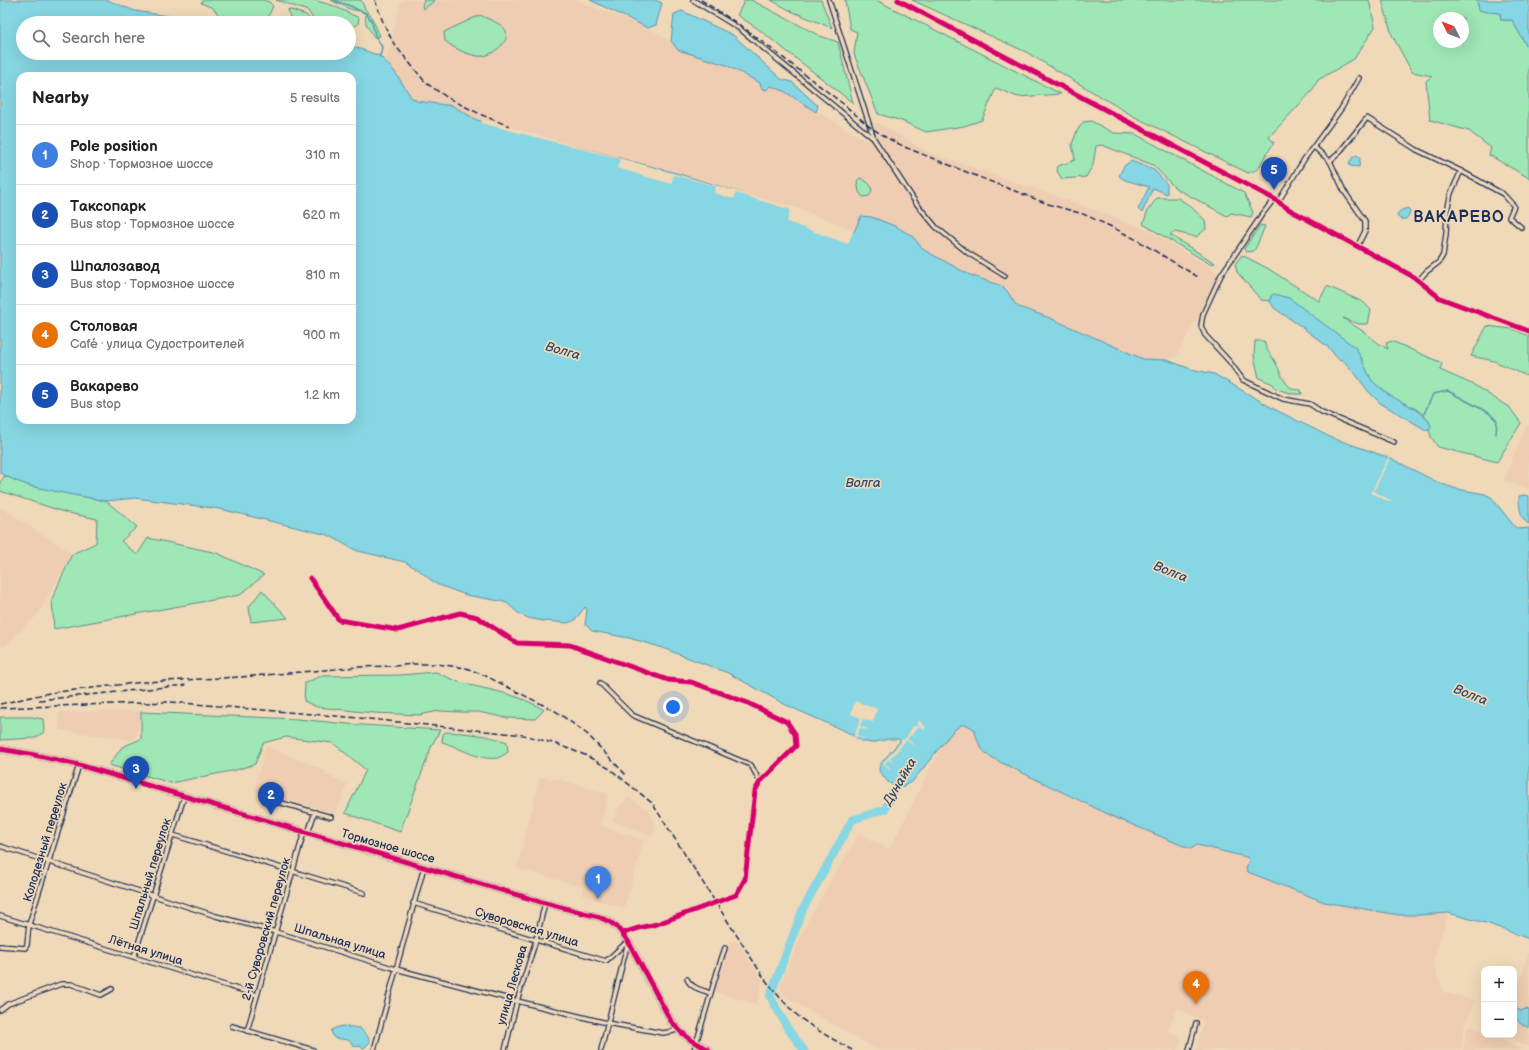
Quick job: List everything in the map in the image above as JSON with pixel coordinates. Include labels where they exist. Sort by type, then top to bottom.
[{"type":"street","points":[[693,0],[740,29],[874,139]]},
{"type":"street","points":[[829,0],[874,139],[916,203],[936,227],[968,253],[1005,276]]},
{"type":"street","points":[[898,0],[1276,200],[1290,210],[1418,281],[1440,298],[1529,331]]},
{"type":"street","points":[[1359,78],[1314,147],[1276,200],[1261,216],[1221,275],[1203,314],[1201,326],[1205,335],[1229,361],[1243,380],[1283,399],[1310,404],[1322,412],[1394,442]]},
{"type":"street","points":[[1330,161],[1338,154],[1367,118],[1417,150],[1461,171],[1503,194],[1514,206],[1509,217],[1521,228]]},
{"type":"street","points":[[1314,147],[1330,161],[1344,190],[1365,221],[1365,231],[1357,247]]},
{"type":"street","points":[[1418,281],[1426,272],[1439,262],[1443,254],[1447,211],[1451,193],[1461,171]]},
{"type":"street","points":[[310,578],[339,620],[398,630],[460,613],[476,617],[517,643],[570,645],[668,680],[691,682],[748,703],[787,722],[795,734],[796,746],[760,782],[755,791],[745,879],[736,895],[658,924],[623,933]]},
{"type":"street","points":[[600,683],[632,715],[751,765],[760,782]]},
{"type":"street","name":"Тормозное шоссе","points":[[0,749],[30,754],[79,766],[545,903],[599,917],[610,922],[623,933],[666,1012],[677,1027],[696,1043],[709,1050]]},
{"type":"street","name":"Колодезный переулок","points":[[0,946],[26,947],[29,924],[50,863],[79,766]]},
{"type":"street","name":"Шпальный переулок","points":[[134,958],[184,797]]},
{"type":"street","points":[[264,798],[331,817]]},
{"type":"street","name":"2-й Суворовский переулок","points":[[247,1031],[293,871],[314,812]]},
{"type":"street","points":[[172,835],[364,893]]},
{"type":"street","name":"Шпальная улица","points":[[0,846],[216,916],[517,1001],[607,1023],[663,1033],[674,1031],[677,1027]]},
{"type":"street","points":[[374,1050],[424,867]]},
{"type":"street","name":"Суворовская улица","points":[[413,903],[606,961],[628,941]]},
{"type":"street","name":"улица Лескова","points":[[506,1050],[517,1001],[536,940],[545,903]]},
{"type":"street","name":"Лётная улица","points":[[0,916],[257,995]]},
{"type":"street","points":[[602,1050],[607,1023],[628,941]]},
{"type":"street","points":[[694,1050],[710,993],[725,948]]},
{"type":"street","points":[[687,979],[688,982],[694,987],[710,993]]},
{"type":"street","points":[[0,1010],[8,1004],[60,984],[71,984],[101,995],[112,989]]},
{"type":"street","points":[[1189,1050],[1196,1023]]},
{"type":"street","points":[[232,1026],[313,1050]]},
{"type":"shaded area","points":[[404,0],[575,0],[648,28],[671,41],[726,65],[760,83],[784,91],[866,141],[876,122],[928,152],[1148,230],[1216,271],[1218,279],[1176,357],[1143,359],[1050,318],[1019,307],[1002,286],[970,275],[924,250],[912,236],[854,232],[578,147],[477,120],[448,105],[417,101],[411,97],[386,61],[400,4]]},
{"type":"shaded area","points":[[1527,425],[1529,426],[1529,489],[1503,481]]},
{"type":"shaded area","points":[[0,507],[72,554],[38,614],[6,645],[0,647]]},
{"type":"shaded area","points":[[141,711],[137,735],[133,740],[59,730],[59,712]]},
{"type":"shaded area","points":[[967,725],[974,729],[978,743],[986,754],[1067,795],[1116,818],[1191,849],[1197,845],[1246,857],[1249,860],[1246,868],[1248,872],[1308,897],[1324,902],[1399,915],[1448,913],[1433,963],[1443,992],[1476,1000],[1465,1023],[1460,1050],[1196,1050],[1204,1021],[1177,1008],[1168,1030],[1181,1039],[1178,1050],[878,1050],[784,996],[780,986],[807,922],[859,834],[890,849],[946,737],[957,726]]},
{"type":"shaded area","points":[[266,746],[326,771],[325,775],[347,783],[335,813],[254,791]]},
{"type":"shaded area","points":[[540,777],[562,780],[608,794],[600,826],[644,840],[624,908],[582,895],[583,887],[517,868]]},
{"type":"shaded area","points":[[629,797],[649,811],[655,826],[652,836],[613,821],[619,807]]},
{"type":"shaded area","points":[[730,941],[739,943],[762,981],[757,1004],[715,992]]},
{"type":"shaded area","points":[[1529,951],[1529,1047],[1510,1038],[1517,1038],[1517,986]]},
{"type":"shaded area","points":[[1468,1025],[1481,1031],[1481,1038],[1498,1038],[1524,1050],[1463,1050]]},
{"type":"green space","points":[[203,0],[263,0],[269,2],[273,6],[268,16],[220,16],[213,8],[201,3]]},
{"type":"green space","points":[[276,0],[314,0],[334,6],[355,16],[311,16],[308,11]]},
{"type":"green space","points":[[331,0],[361,0],[365,9],[371,16],[380,36],[374,38],[366,24],[366,15],[363,11],[351,9]]},
{"type":"green space","points":[[424,0],[435,0],[424,9],[422,6]]},
{"type":"green space","points":[[745,0],[751,0],[820,36],[838,42],[853,103],[757,28],[737,15]]},
{"type":"green space","points":[[771,0],[821,0],[832,28],[791,11]]},
{"type":"green space","points":[[845,0],[876,0],[1061,94],[1018,97],[996,88],[982,120],[964,126],[926,132],[902,121],[878,114],[854,54],[857,32],[850,29]]},
{"type":"green space","points":[[912,0],[1369,0],[1375,27],[1354,59],[1318,80],[1311,92],[1269,137],[1274,143],[1259,167],[1248,173],[1133,116],[1026,52]]},
{"type":"green space","points":[[1382,0],[1477,0],[1479,10],[1500,13],[1501,20],[1512,20],[1526,45],[1529,47],[1529,178],[1489,155],[1491,148],[1469,131],[1430,120],[1426,81],[1432,76],[1412,72],[1392,35]]},
{"type":"green space","points":[[288,9],[307,16],[290,16]]},
{"type":"green space","points":[[480,15],[499,24],[504,28],[506,33],[504,43],[494,51],[484,56],[469,54],[453,47],[445,41],[444,32]]},
{"type":"green space","points":[[356,17],[359,18],[358,24],[356,25]]},
{"type":"green space","points":[[1091,121],[1114,133],[1135,134],[1244,193],[1253,212],[1251,217],[1231,213],[1227,216],[1175,188],[1153,165],[1102,145],[1096,146],[1093,165],[1086,177],[1062,179],[1057,171],[1058,166],[1075,160],[1072,144],[1077,131],[1083,122]]},
{"type":"green space","points":[[860,178],[871,187],[872,190],[869,196],[863,197],[859,192],[857,181]]},
{"type":"green space","points":[[1157,198],[1178,198],[1190,206],[1205,220],[1206,229],[1196,237],[1175,232],[1170,235],[1215,263],[1210,264],[1143,224],[1148,210]]},
{"type":"green space","points":[[1260,225],[1265,226],[1254,251],[1246,252],[1244,249]]},
{"type":"green space","points":[[1242,255],[1267,268],[1319,301],[1327,286],[1363,302],[1371,310],[1368,324],[1359,324],[1343,318],[1388,349],[1386,343],[1392,341],[1442,363],[1440,370],[1474,385],[1510,408],[1521,423],[1497,462],[1438,447],[1431,437],[1429,429],[1431,426],[1424,415],[1414,408],[1390,396],[1376,386],[1369,377],[1361,357],[1271,296],[1270,301],[1261,300],[1237,272],[1235,264]]},
{"type":"green space","points":[[1487,326],[1512,329],[1529,336],[1529,377],[1494,361],[1471,356]]},
{"type":"green space","points":[[1255,341],[1264,341],[1287,384],[1292,389],[1301,390],[1302,394],[1294,394],[1276,389],[1273,384],[1259,378],[1254,356]]},
{"type":"green space","points":[[5,476],[30,486],[106,501],[137,527],[121,541],[137,555],[148,538],[217,553],[264,575],[240,595],[54,629],[52,599],[72,554],[96,543],[97,519],[64,512],[0,491],[0,482]]},
{"type":"green space","points":[[262,590],[288,618],[251,622],[249,607]]},
{"type":"green space","points":[[436,672],[462,683],[514,696],[534,704],[544,710],[535,719],[507,718],[478,712],[439,711],[419,715],[374,713],[317,707],[304,701],[305,683],[321,676],[401,675]]},
{"type":"green space","points":[[141,712],[297,719],[440,730],[432,745],[400,832],[345,813],[366,770],[333,743],[286,737],[263,743],[255,764],[236,770],[171,783],[109,765],[122,747],[141,739]]},
{"type":"green space","points":[[0,717],[32,717],[43,719],[44,732],[35,738],[0,740]]},
{"type":"green space","points":[[446,732],[477,735],[507,742],[508,752],[497,758],[476,756],[442,742],[443,734]]},
{"type":"water","name":"Волга","points":[[0,0],[107,0],[135,11],[168,16],[16,16],[16,60],[356,60],[356,47],[380,56],[395,72],[411,97],[417,101],[453,106],[477,120],[676,173],[742,193],[854,232],[861,216],[872,217],[897,227],[912,236],[924,250],[970,275],[1002,286],[1019,307],[1050,318],[1143,359],[1167,360],[1191,369],[1214,374],[1274,409],[1330,437],[1390,458],[1439,483],[1457,489],[1485,494],[1491,497],[1515,527],[1520,529],[1529,528],[1529,939],[1489,924],[1448,913],[1399,915],[1324,902],[1248,872],[1246,869],[1249,859],[1246,857],[1197,845],[1191,849],[1116,818],[1000,762],[982,750],[974,729],[967,725],[961,725],[953,731],[912,782],[901,787],[896,787],[888,782],[879,771],[879,768],[882,762],[900,741],[899,739],[888,739],[872,743],[861,741],[847,732],[786,705],[728,673],[657,646],[629,638],[592,631],[585,624],[587,610],[585,607],[575,620],[568,623],[528,618],[518,613],[507,603],[466,595],[436,584],[420,571],[405,562],[358,551],[328,535],[220,509],[135,498],[106,501],[30,486],[0,473]]},
{"type":"water","points":[[590,0],[655,0],[662,3],[656,25],[648,28]]},
{"type":"water","points":[[1477,0],[1529,0],[1529,47],[1526,45],[1512,20],[1501,20],[1500,13],[1479,10]]},
{"type":"water","points":[[682,11],[733,35],[781,79],[792,82],[818,106],[816,112],[784,91],[771,86],[766,90],[761,88],[760,83],[726,65],[678,50],[671,41],[674,14]]},
{"type":"water","points":[[1357,155],[1360,159],[1359,167],[1350,166],[1349,163],[1353,157]]},
{"type":"water","points":[[1131,161],[1154,170],[1167,184],[1167,194],[1153,188],[1142,213],[1138,209],[1149,187],[1125,180],[1119,176],[1124,166]]},
{"type":"water","points":[[1409,208],[1410,213],[1406,219],[1400,219],[1397,216],[1402,210]]},
{"type":"water","points":[[1274,294],[1289,298],[1356,348],[1372,381],[1389,395],[1412,407],[1429,421],[1431,426],[1429,429],[1426,430],[1380,403],[1368,391],[1343,360],[1338,359],[1328,347],[1274,308],[1270,301],[1271,296]]},
{"type":"water","points":[[1519,496],[1529,496],[1529,524],[1522,516],[1520,508]]},
{"type":"water","points":[[1517,1009],[1520,1011],[1526,1009],[1529,1010],[1529,1028],[1518,1021]]},
{"type":"water","points":[[343,1026],[360,1028],[368,1037],[370,1042],[364,1048],[354,1046],[348,1040],[334,1038],[331,1031],[335,1028]]},
{"type":"pier","points":[[482,119],[800,209],[854,230],[848,244],[787,222],[790,210],[736,193],[734,199],[714,193],[716,186],[674,175],[671,184],[617,168],[620,159],[481,123]]},
{"type":"pier","points":[[1389,456],[1391,456],[1374,491],[1392,501],[1392,503],[1371,493]]},
{"type":"pier","points":[[855,701],[877,709],[873,722],[863,719],[860,726],[868,730],[860,728],[857,735],[864,739],[856,736],[855,740],[853,739],[861,718],[851,714]]},
{"type":"pier","points":[[919,721],[926,727],[924,729],[919,726],[912,734],[916,738],[911,735],[907,739],[913,744],[912,745],[906,740],[890,758],[893,761],[892,762],[889,759],[885,763],[891,769],[890,770],[882,762],[884,762],[902,741],[900,740],[906,738],[913,726],[917,727],[917,723]]},
{"type":"waterway","points":[[334,0],[366,13],[372,22],[375,35],[382,47],[380,57]]},
{"type":"waterway","points":[[1423,416],[1433,394],[1448,391],[1489,413],[1497,421],[1496,434]]},
{"type":"waterway","name":"Дунайка","points":[[804,1050],[788,1029],[770,996],[803,909],[852,820],[885,809],[901,777]]},
{"type":"railway","points":[[375,0],[383,22],[394,44],[426,83],[448,98],[482,115],[509,126]]},
{"type":"railway","points":[[701,0],[743,27],[842,103],[870,127],[887,138],[907,148],[1048,204],[1083,214],[1137,240],[1198,277]]},
{"type":"railway","points":[[0,704],[49,693],[144,682],[240,677],[359,667],[437,664],[466,668],[486,676],[557,712],[587,734],[626,775]]},
{"type":"railway","points":[[39,700],[186,685]]},
{"type":"railway","points":[[0,708],[170,702],[359,718],[524,735],[556,744],[585,755],[610,769],[652,803],[764,978],[784,1002],[810,1025],[852,1050]]},
{"type":"cycle path","points":[[898,0],[1274,199],[1290,210],[1414,277],[1440,298],[1529,331]]},
{"type":"cycle path","points":[[310,578],[339,620],[398,630],[460,613],[477,617],[517,643],[570,645],[668,680],[691,682],[748,703],[787,722],[795,734],[796,746],[760,782],[755,791],[745,879],[736,895],[657,924],[623,933]]},
{"type":"cycle path","points":[[0,749],[79,765],[545,903],[599,917],[617,927],[628,941],[671,1021],[691,1040],[709,1050]]},
{"type":"place","name":"Вакарево","points":[[1274,190]]},
{"type":"place","name":"Шпалозавод","points":[[136,789]]},
{"type":"place","name":"Таксопарк","points":[[271,815]]},
{"type":"place","name":"Pole position","points":[[598,899]]},
{"type":"place","name":"Столовая","points":[[1196,1004]]},
{"type":"district","name":"ВАКАРЕВО","points":[[1459,216]]}]
